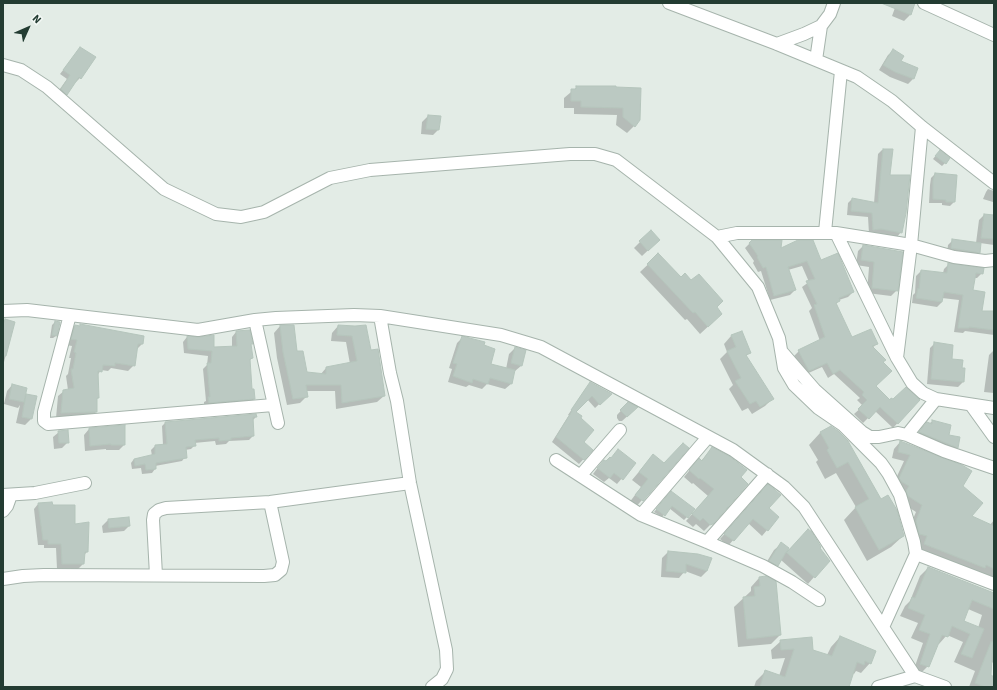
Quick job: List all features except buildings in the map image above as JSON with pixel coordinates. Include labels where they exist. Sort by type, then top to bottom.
[{"type":"street","points":[[668,3],[777,44],[857,78],[892,101],[922,127],[994,183]]},
{"type":"street","points":[[777,44],[821,26],[830,14],[834,3]]},
{"type":"street","points":[[924,3],[994,35]]},
{"type":"street","points":[[816,60],[821,26]]},
{"type":"street","points":[[3,65],[21,70],[46,87],[164,189],[216,214],[241,217],[264,212],[330,178],[370,170],[570,154],[595,154],[616,160],[717,237],[758,287],[779,338],[784,368],[794,385],[818,408],[843,425],[881,463],[888,473],[900,496],[914,542],[916,554],[883,627]]},
{"type":"street","points":[[841,71],[831,233],[897,358],[912,383],[923,393],[936,399],[994,408]]},
{"type":"street","points":[[897,358],[911,245],[922,127]]},
{"type":"street","points":[[717,237],[737,233],[831,233],[911,245],[954,256],[985,261],[994,260]]},
{"type":"street","points":[[3,311],[27,310],[198,330],[254,320],[380,316],[501,335],[541,347],[733,450],[784,486],[804,507],[915,676],[945,687]]},
{"type":"street","points":[[70,315],[44,412],[44,421],[48,424],[273,405]]},
{"type":"street","points":[[380,316],[390,373],[397,401],[410,483],[446,650],[447,669],[442,680],[432,687]]},
{"type":"street","points":[[254,320],[278,423]]},
{"type":"street","points":[[782,351],[815,390],[862,432],[870,437],[898,434],[907,435],[944,451],[994,468]]},
{"type":"street","points":[[907,435],[936,399]]},
{"type":"street","points":[[971,405],[994,437]]},
{"type":"street","points":[[581,475],[620,430]]},
{"type":"street","points":[[641,515],[708,437]]},
{"type":"street","points":[[556,460],[641,515],[763,566],[792,582],[819,600]]},
{"type":"street","points":[[707,542],[767,474]]},
{"type":"street","points":[[3,511],[7,506],[7,495],[35,494],[84,483]]},
{"type":"street","points":[[156,575],[153,520],[154,514],[159,510],[166,508],[270,502],[410,483]]},
{"type":"street","points":[[3,579],[44,575],[274,575],[281,570],[283,562],[270,502]]},
{"type":"street","points":[[916,554],[994,584]]},
{"type":"street","points":[[878,687],[896,684],[915,676]]}]
